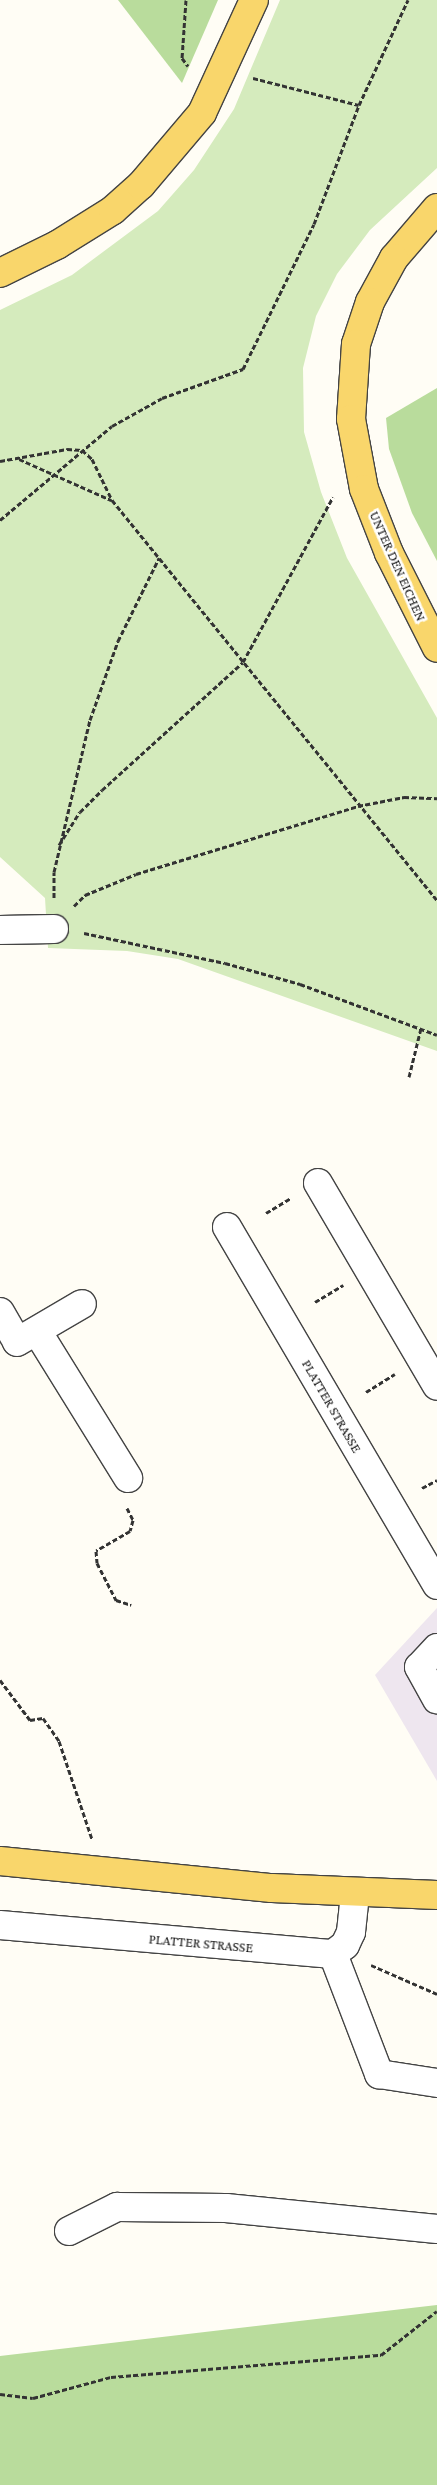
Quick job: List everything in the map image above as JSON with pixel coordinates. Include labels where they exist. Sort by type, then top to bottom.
[{"type":"main road","points":[[0,273],[65,240],[113,210],[141,185],[202,113],[254,0]]},
{"type":"main road","name":"UNTER DEN EICHEN","points":[[437,208],[394,258],[363,318],[352,382],[355,457],[389,553],[437,648]]},
{"type":"main road","points":[[0,1861],[103,1873],[355,1893],[437,1895]]},
{"type":"street","points":[[0,930],[54,928]]},
{"type":"street","points":[[318,1183],[437,1386]]},
{"type":"street","name":"PLATTER STRASSE","points":[[228,1227],[437,1585]]},
{"type":"street","points":[[18,1342],[82,1304]]},
{"type":"street","points":[[0,1312],[18,1342],[128,1478]]},
{"type":"street","points":[[437,1648],[419,1667],[437,1700]]},
{"type":"street","points":[[355,1893],[351,1932],[337,1951],[379,2074],[437,2083]]},
{"type":"street","name":"PLATTER STRASSE","points":[[0,1925],[337,1951]]},
{"type":"street","points":[[69,2231],[117,2207],[226,2208],[437,2229]]},
{"type":"path","points":[[0,520],[112,426],[162,398],[242,369],[314,224],[359,105],[408,0]]},
{"type":"path","points":[[0,461],[82,450],[92,459],[112,500],[358,806],[437,900]]},
{"type":"path","points":[[59,845],[80,812],[102,790],[243,662],[355,457]]},
{"type":"path","points":[[17,459],[112,500]]},
{"type":"path","points":[[54,928],[54,872],[90,720],[118,641],[159,558]]},
{"type":"path","points":[[54,928],[85,894],[136,874],[358,806],[404,797],[437,798]]},
{"type":"path","points":[[54,928],[225,963],[437,1035]]},
{"type":"path","points":[[409,1077],[421,1028]]},
{"type":"path","points":[[422,1488],[437,1480]]},
{"type":"path","points":[[0,1680],[30,1720],[43,1718],[59,1741],[103,1873]]},
{"type":"path","points":[[337,1951],[437,1994]]},
{"type":"path","points":[[0,2394],[33,2398],[111,2377],[381,2355],[437,2311]]},
{"type":"shaded area","points":[[437,1608],[437,1781],[375,1675]]},
{"type":"green space","points":[[118,0],[218,0],[182,83]]},
{"type":"green space","points":[[280,0],[437,0],[437,168],[370,230],[337,274],[316,316],[303,368],[304,432],[321,492],[347,558],[437,718],[437,1051],[178,959],[127,951],[48,948],[45,898],[0,857],[0,310],[72,275],[158,211],[194,170],[234,109]]},
{"type":"green space","points":[[437,388],[437,561],[412,513],[389,449],[386,418]]},
{"type":"green space","points":[[437,2305],[437,2485],[0,2485],[0,2356]]}]
